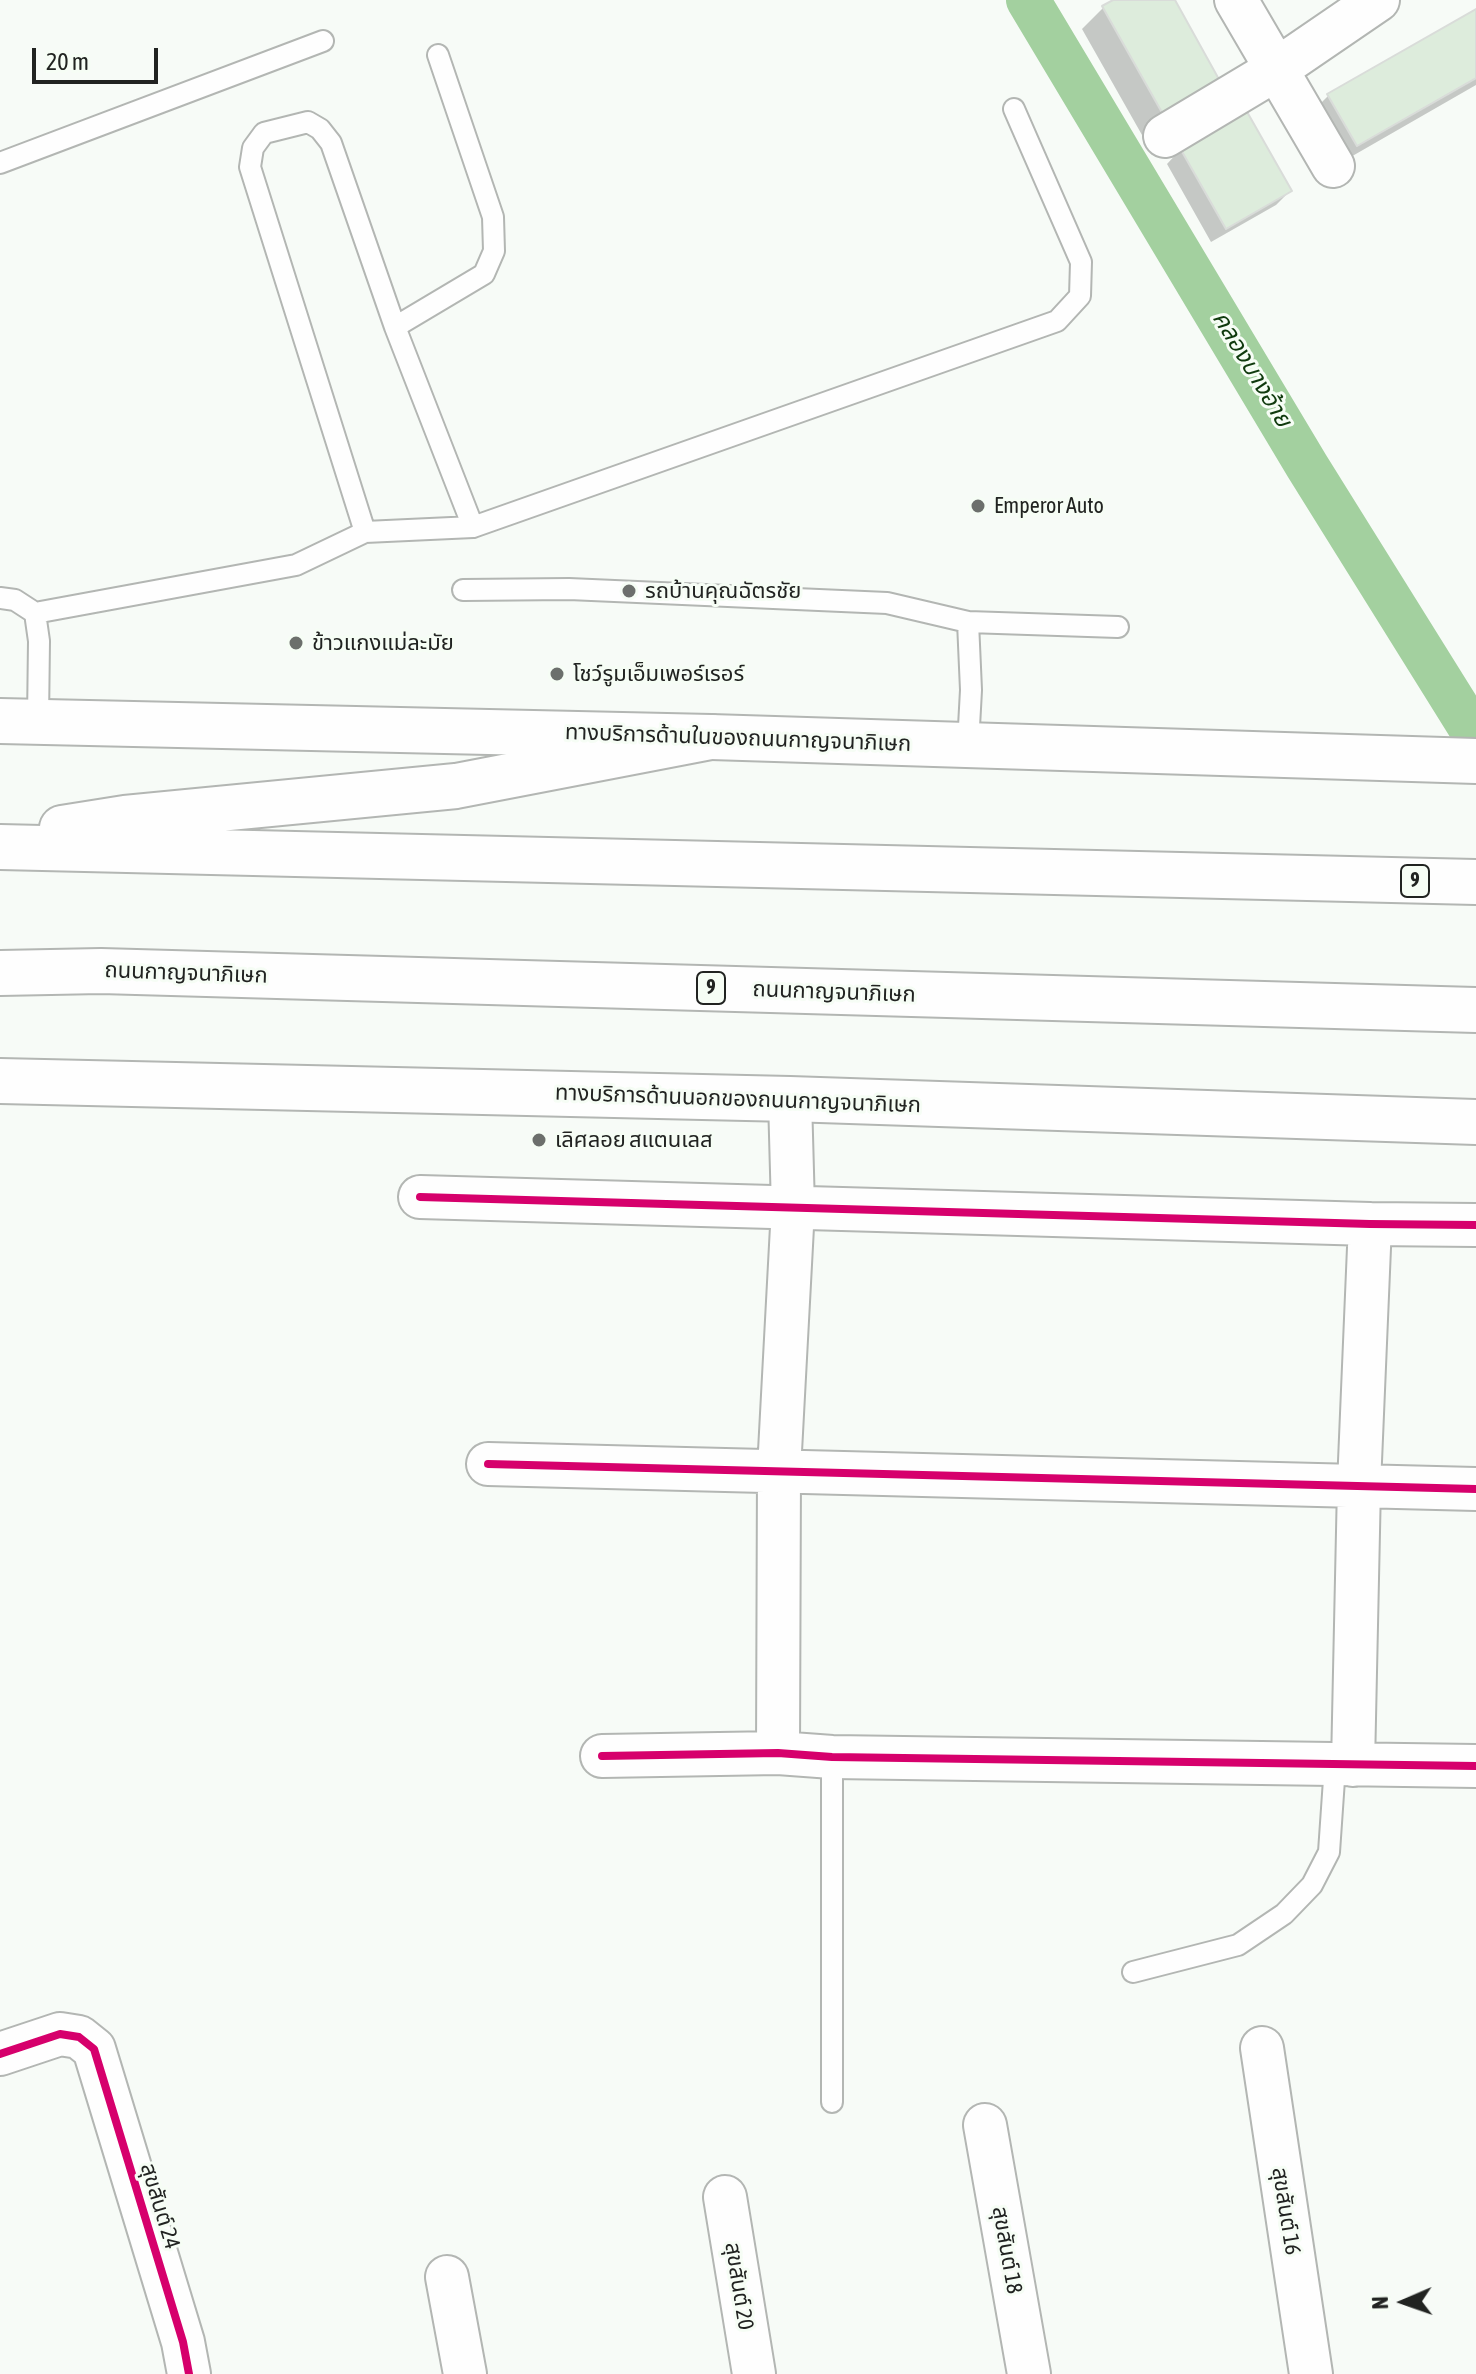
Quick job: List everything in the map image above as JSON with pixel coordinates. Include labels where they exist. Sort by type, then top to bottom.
[{"type":"main road","name":"ทางบริการด้านในของถนนกาญจนาภิเษก","points":[[19,720],[711,737],[1476,761]]},
{"type":"main road","points":[[0,837],[125,818],[456,786],[711,737]]},
{"type":"main road","name":"9","points":[[0,847],[1476,882]]},
{"type":"main road","name":"ถนนกาญจนาภิเษก","points":[[0,973],[101,971],[1476,1010]]},
{"type":"main road","name":"ทางบริการด้านนอกของถนนกาญจนาภิเษก","points":[[0,1081],[790,1099],[1472,1122]]},
{"type":"street","points":[[1236,0],[1333,166]]},
{"type":"street","points":[[1165,136],[1277,69],[1378,0]]},
{"type":"street","points":[[778,1753],[779,1470],[793,1208],[790,1099]]},
{"type":"street","points":[[420,1197],[1476,1225]]},
{"type":"street","points":[[1344,1765],[1370,1224]]},
{"type":"street","points":[[488,1464],[1476,1489]]},
{"type":"street","points":[[602,1756],[778,1753],[832,1757],[1476,1766]]},
{"type":"street","name":"สุขสันต์ 24","points":[[0,2054],[60,2034],[79,2037],[94,2049],[183,2342],[189,2374]]},
{"type":"street","name":"สุขสันต์ 16","points":[[1262,2048],[1311,2374]]},
{"type":"street","name":"สุขสันต์ 18","points":[[985,2125],[1029,2374]]},
{"type":"street","name":"สุขสันต์ 20","points":[[725,2197],[754,2374]]},
{"type":"street","points":[[447,2277],[465,2374]]},
{"type":"lane","points":[[0,163],[323,41]]},
{"type":"lane","points":[[395,327],[484,274],[494,251],[493,217],[438,55]]},
{"type":"lane","points":[[0,598],[15,600],[35,613],[296,565],[365,532],[473,527],[1057,321],[1080,296],[1081,262],[1014,109]]},
{"type":"lane","points":[[365,532],[250,167],[253,148],[264,133],[308,122],[320,129],[331,143],[395,327],[473,527]]},
{"type":"lane","points":[[463,590],[569,589],[887,603],[968,622],[1118,627]]},
{"type":"lane","points":[[19,720],[39,641],[35,613]]},
{"type":"lane","points":[[968,622],[971,690],[968,745]]},
{"type":"lane","points":[[832,1757],[832,2102]]},
{"type":"lane","points":[[1133,1972],[1238,1945],[1284,1914],[1312,1885],[1329,1852],[1344,1765]]},
{"type":"building","points":[[1113,0],[1175,0],[1221,83],[1164,116],[1102,6]]},
{"type":"building","points":[[1476,9],[1476,78],[1357,146],[1327,94]]},
{"type":"building","points":[[1246,110],[1292,191],[1226,229],[1180,148]]},
{"type":"waterway","name":"คลองบางอ้าย","points":[[1028,0],[1307,466],[1476,737]]},
{"type":"cycle path","points":[[420,1197],[1476,1225]]},
{"type":"cycle path","points":[[488,1464],[1476,1489]]},
{"type":"cycle path","points":[[602,1756],[778,1753],[832,1757],[1476,1766]]},
{"type":"cycle path","points":[[0,2054],[60,2034],[79,2037],[94,2049],[183,2342],[189,2374]]},
{"type":"place","name":"Emperor Auto","points":[[978,506]]},
{"type":"place","name":"รถบ้านคุณฉัตรชัย","points":[[629,591]]},
{"type":"place","name":"ข้าวแกงแม่ละมัย","points":[[296,643]]},
{"type":"place","name":"โชว์รูมเอ็มเพอร์เรอร์","points":[[557,674]]},
{"type":"place","name":"เลิศลอย สแตนเลส","points":[[539,1140]]}]
